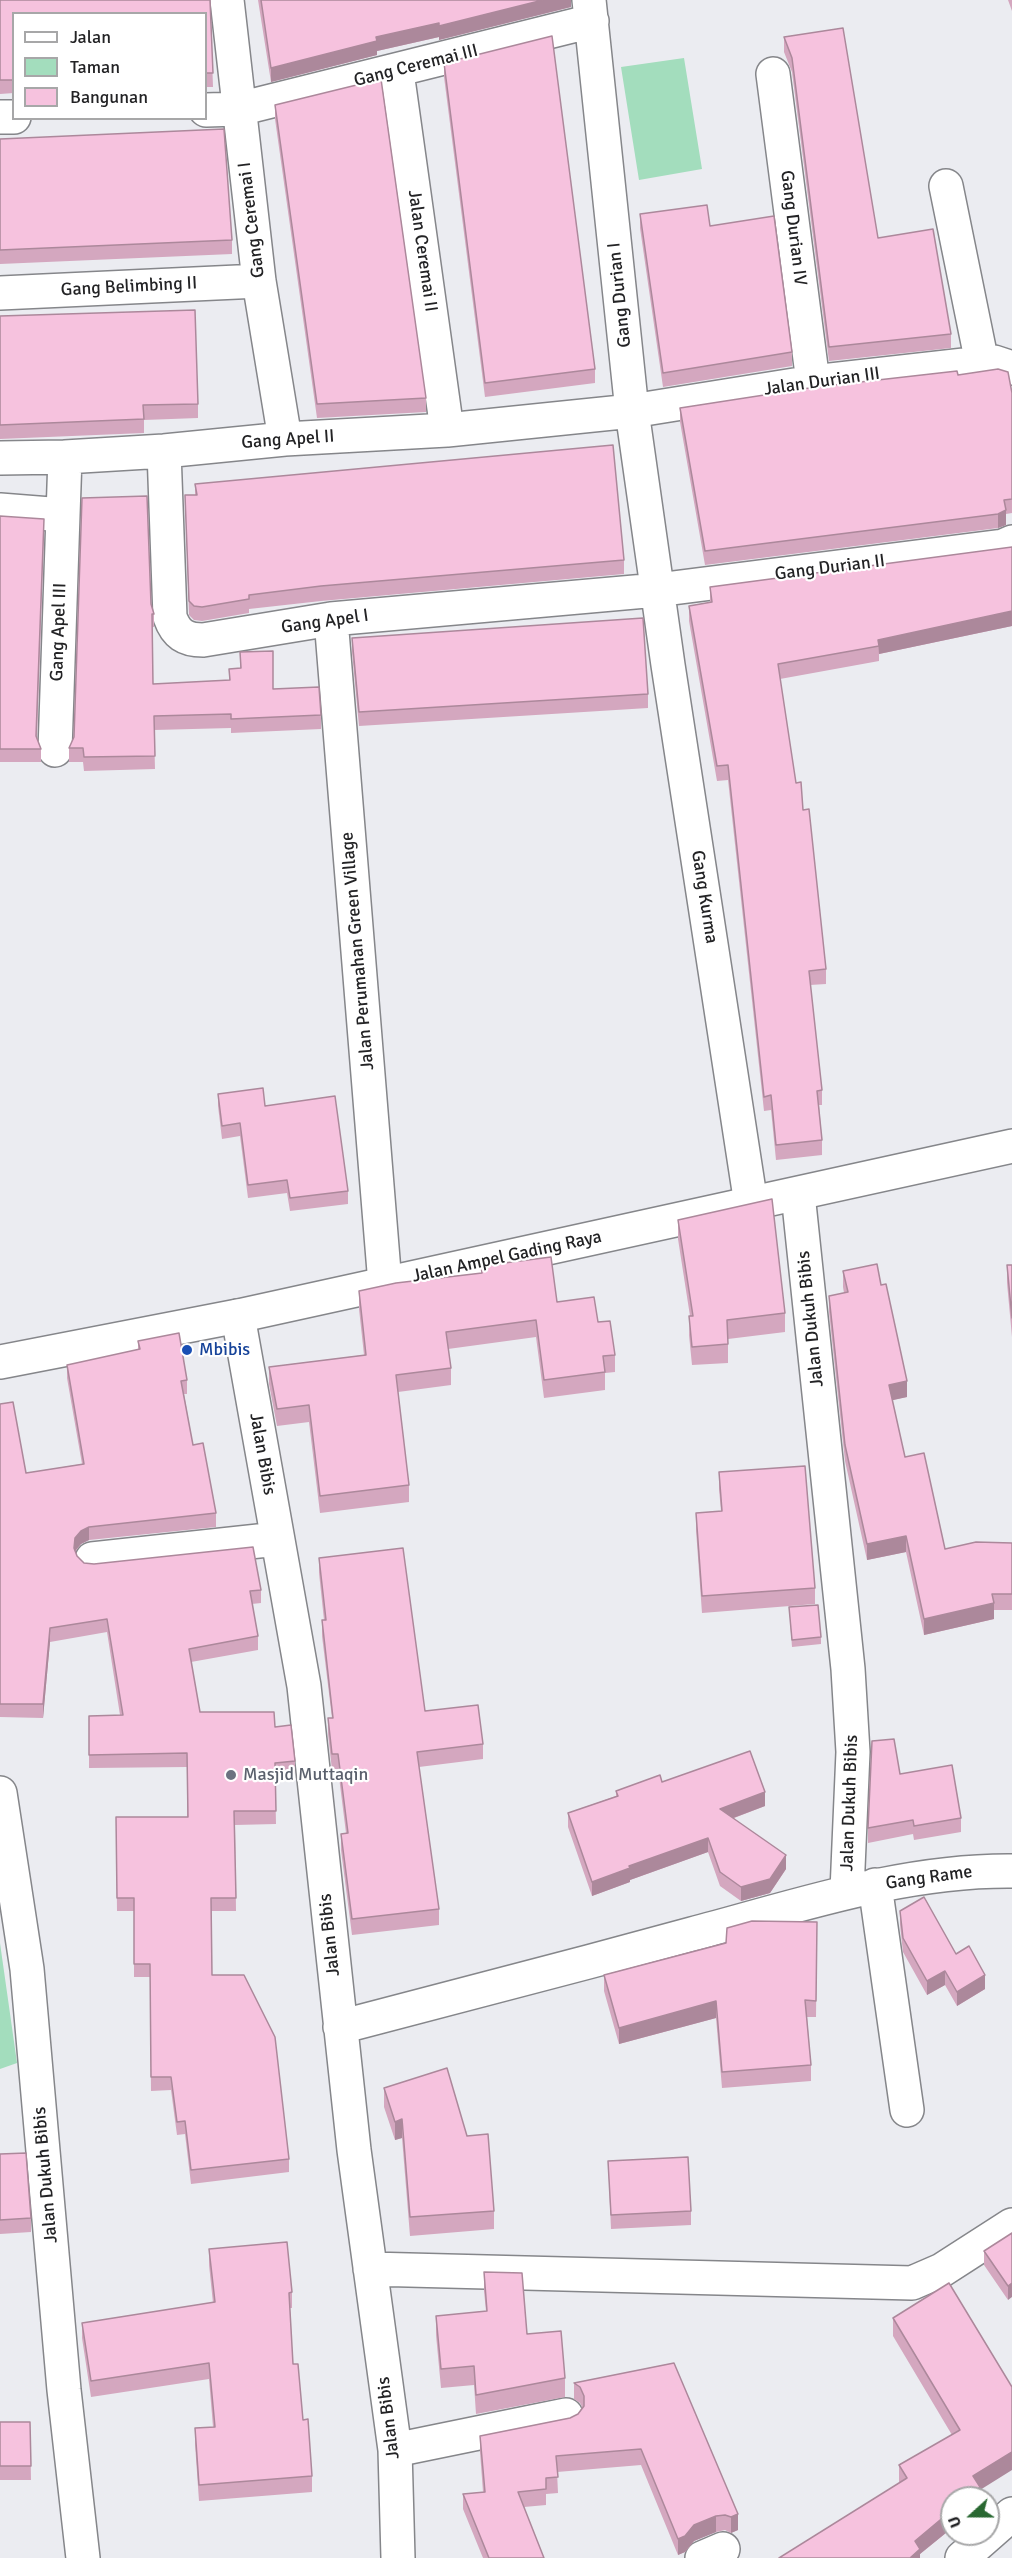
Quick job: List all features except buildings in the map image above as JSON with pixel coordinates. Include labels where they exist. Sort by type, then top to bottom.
[{"type":"street","name":"Gang Ceremai I","points":[[226,0],[259,281],[285,439]]},
{"type":"street","name":"Gang Ceremai III","points":[[207,110],[239,109],[397,72],[590,11]]},
{"type":"street","name":"Gang Durian I","points":[[590,11],[632,411],[657,590]]},
{"type":"street","name":"Jalan Ceremai II","points":[[397,72],[447,430]]},
{"type":"street","name":"Gang Durian IV","points":[[773,74],[813,381]]},
{"type":"street","points":[[946,186],[997,365]]},
{"type":"street","name":"Gang Belimbing II","points":[[0,293],[259,281]]},
{"type":"street","name":"Jalan Durian III","points":[[632,411],[813,381],[997,365]]},
{"type":"street","name":"Gang Apel II","points":[[0,458],[164,451],[285,439],[447,430],[632,411]]},
{"type":"street","name":"Gang Apel I","points":[[164,451],[170,617],[174,628],[180,635],[192,640],[331,619],[657,590]]},
{"type":"street","points":[[0,510],[63,515],[64,457]]},
{"type":"street","name":"Gang Apel III","points":[[55,750],[63,515]]},
{"type":"street","name":"Gang Durian II","points":[[657,590],[1008,544]]},
{"type":"street","name":"Gang Kurma","points":[[657,590],[751,1204]]},
{"type":"street","name":"Jalan Perumahan Green Village","points":[[331,619],[385,1284]]},
{"type":"street","name":"Jalan Ampel Gading Raya","points":[[0,1362],[238,1316],[1012,1146]]},
{"type":"street","name":"Jalan Dukuh Bibis","points":[[340,2027],[861,1888],[849,1681],[798,1194]]},
{"type":"street","name":"Jalan Bibis","points":[[238,1316],[304,1686],[340,2027],[395,2451],[398,2558]]},
{"type":"street","points":[[92,1559],[277,1539]]},
{"type":"street","name":"Jalan Dukuh Bibis","points":[[0,1793],[27,1969],[64,2390],[83,2558]]},
{"type":"street","name":"Gang Rame","points":[[861,1888],[968,1871],[1012,1871]]},
{"type":"street","points":[[861,1888],[907,2110]]},
{"type":"street","points":[[370,2269],[912,2283],[942,2270],[1012,2225]]},
{"type":"street","points":[[395,2451],[566,2415]]},
{"type":"street","points":[[962,2558],[1012,2514]]},
{"type":"green space","points":[[684,58],[702,169],[639,180],[621,67]]},
{"type":"green space","points":[[0,1943],[17,2063],[0,2069]]},
{"type":"place","name":"Mbibis","points":[[187,1350]]},
{"type":"place","name":"Masjid Muttaqin","points":[[231,1775]]}]
